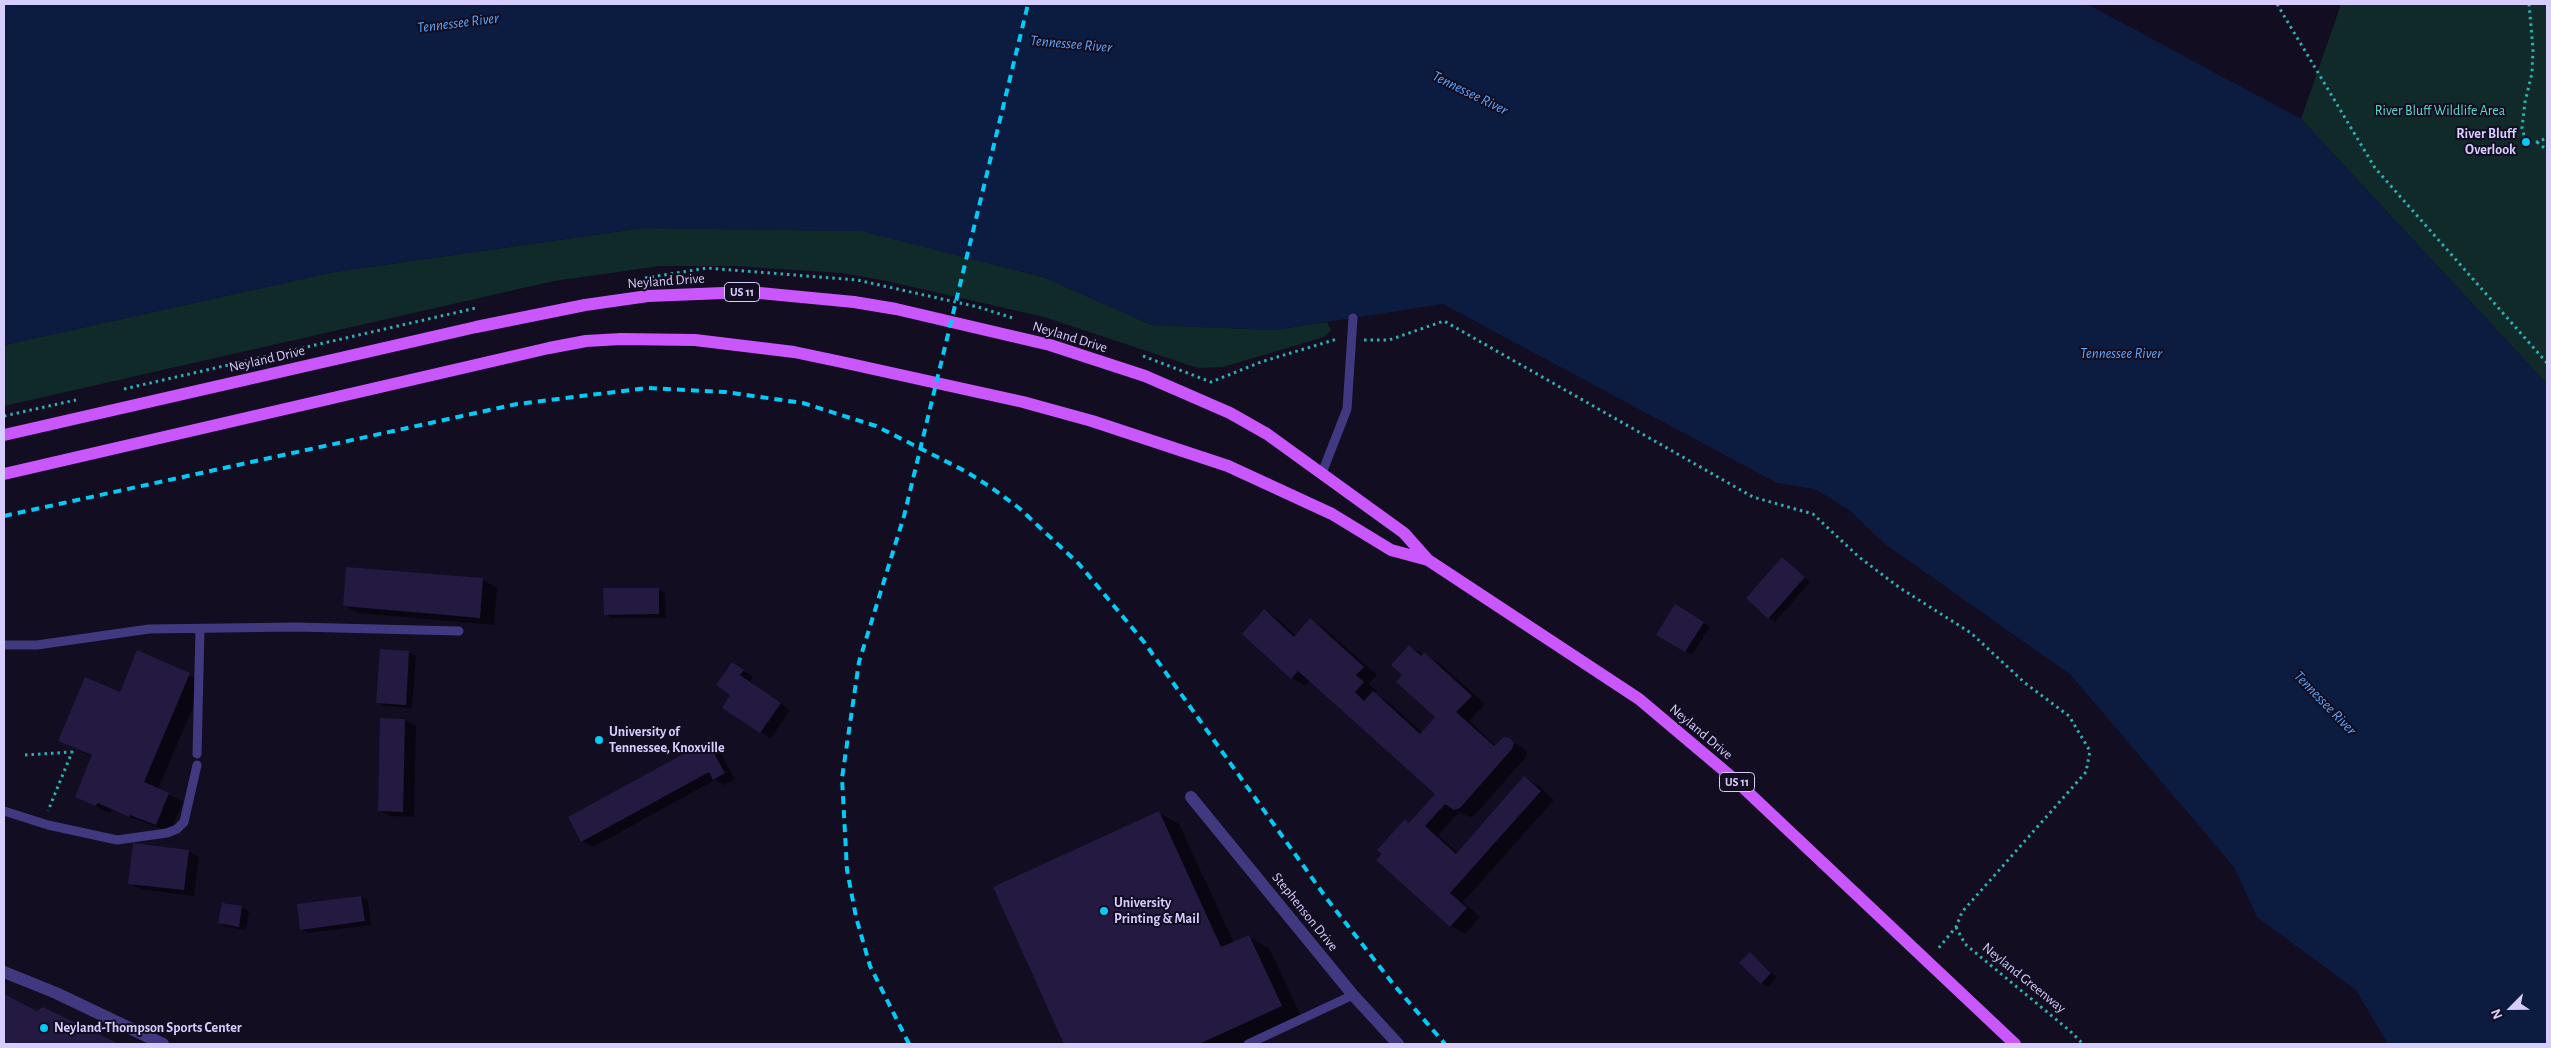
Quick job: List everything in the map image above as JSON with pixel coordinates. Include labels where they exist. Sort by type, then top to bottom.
[{"type":"main road","name":"Neyland Drive","points":[[4,435],[542,313],[648,296],[749,292],[854,302],[896,309],[1050,345],[1145,376],[1230,413],[1267,434],[1404,533],[1428,560],[1639,699],[1734,779],[2015,1044]]},
{"type":"main road","name":"Neyland Drive","points":[[4,474],[549,348],[586,341],[621,339],[695,340],[820,358],[1023,402],[1092,420],[1228,466],[1332,514],[1391,550],[1428,560]]},
{"type":"street","name":"Stephenson Drive","points":[[1191,797],[1353,995],[1398,1044]]},
{"type":"street","points":[[4,972],[56,993],[163,1044]]},
{"type":"lane","points":[[1322,473],[1347,409],[1353,318]]},
{"type":"lane","points":[[4,646],[36,645],[148,629],[296,628],[459,631]]},
{"type":"lane","points":[[197,754],[200,629]]},
{"type":"lane","points":[[4,811],[43,823],[117,840],[167,833],[177,829],[184,822],[197,765]]},
{"type":"lane","points":[[1248,1044],[1353,995]]},
{"type":"path","points":[[2277,4],[2375,168],[2547,363]]},
{"type":"path","points":[[2529,4],[2533,49],[2532,73],[2525,102],[2522,128],[2526,142],[2538,142],[2547,138]]},
{"type":"path","points":[[2538,142],[2547,150]]},
{"type":"path","points":[[24,755],[72,752],[43,823]]},
{"type":"path","name":"Neyland Greenway","points":[[1956,927],[1965,944],[2070,1031],[2083,1044]]},
{"type":"green space","name":"River Bluff Wildlife Area","points":[[2341,4],[2547,4],[2547,384],[2301,119]]},
{"type":"green space","points":[[643,228],[862,231],[1043,277],[1152,325],[1274,330],[1327,322],[1331,330],[1324,337],[1223,367],[1198,368],[1044,317],[882,280],[842,273],[734,266],[660,266],[554,281],[4,406],[4,345],[334,272]]},
{"type":"water","name":"Tennessee River","points":[[4,4],[2087,4],[2301,119],[2547,384],[2547,1044],[2388,1044],[2356,990],[2257,917],[2234,867],[2071,675],[1885,544],[1849,510],[1815,489],[1777,483],[1443,304],[1274,330],[1152,325],[1043,277],[862,231],[643,228],[334,272],[4,345]]},
{"type":"building","points":[[1782,557],[1805,577],[1768,619],[1746,598]]},
{"type":"building","points":[[346,567],[483,578],[480,618],[343,606]]},
{"type":"building","points":[[603,588],[659,588],[659,614],[604,615]]},
{"type":"building","points":[[1675,604],[1704,622],[1685,652],[1656,635]]},
{"type":"building","points":[[1264,609],[1294,637],[1310,618],[1364,667],[1356,675],[1364,682],[1355,692],[1364,701],[1373,691],[1420,734],[1435,717],[1396,682],[1402,675],[1391,665],[1409,645],[1421,656],[1424,652],[1472,696],[1456,712],[1494,746],[1504,737],[1510,738],[1514,743],[1512,749],[1460,808],[1454,810],[1445,804],[1425,826],[1456,854],[1524,776],[1541,791],[1450,893],[1467,908],[1450,927],[1376,860],[1382,854],[1377,850],[1405,819],[1409,823],[1435,794],[1298,671],[1291,679],[1242,634]]},
{"type":"building","points":[[380,649],[409,651],[406,705],[376,703]]},
{"type":"building","points":[[137,650],[190,673],[144,782],[169,793],[156,825],[130,815],[129,817],[98,803],[95,806],[75,797],[92,755],[58,741],[85,677],[120,692]]},
{"type":"building","points":[[732,662],[744,670],[740,675],[781,703],[760,733],[722,708],[730,695],[716,685]]},
{"type":"building","points":[[380,718],[405,719],[403,812],[378,811]]},
{"type":"building","points":[[707,741],[725,773],[713,780],[709,772],[581,842],[568,817]]},
{"type":"building","name":"University Printing & Mail","points":[[1159,811],[1221,947],[1249,935],[1282,1006],[1199,1044],[1064,1044],[993,887]]},
{"type":"building","points":[[133,843],[189,850],[184,890],[128,884]]},
{"type":"building","points":[[361,896],[365,921],[300,930],[297,904]]},
{"type":"building","points":[[222,903],[242,906],[239,927],[218,923]]},
{"type":"building","points":[[1750,952],[1771,973],[1761,984],[1739,963]]},
{"type":"building","name":"Neyland-Thompson Sports Center","points":[[4,994],[37,1011],[43,1007],[119,1044],[4,1044]]},
{"type":"railway","points":[[909,1044],[870,966],[856,917],[847,870],[842,778],[859,662],[904,516],[1028,4]]},
{"type":"railway","points":[[4,516],[517,404],[647,388],[725,392],[803,403],[876,426],[965,471],[992,488],[1019,508],[1079,564],[1144,642],[1327,899],[1394,985],[1445,1044]]},
{"type":"place","name":"River Bluff Overlook","points":[[2526,142]]},
{"type":"place","name":"University of Tennessee, Knoxville","points":[[599,740]]},
{"type":"place","name":"University Printing & Mail","points":[[1104,911]]},
{"type":"place","name":"Neyland-Thompson Sports Center","points":[[44,1028]]}]
